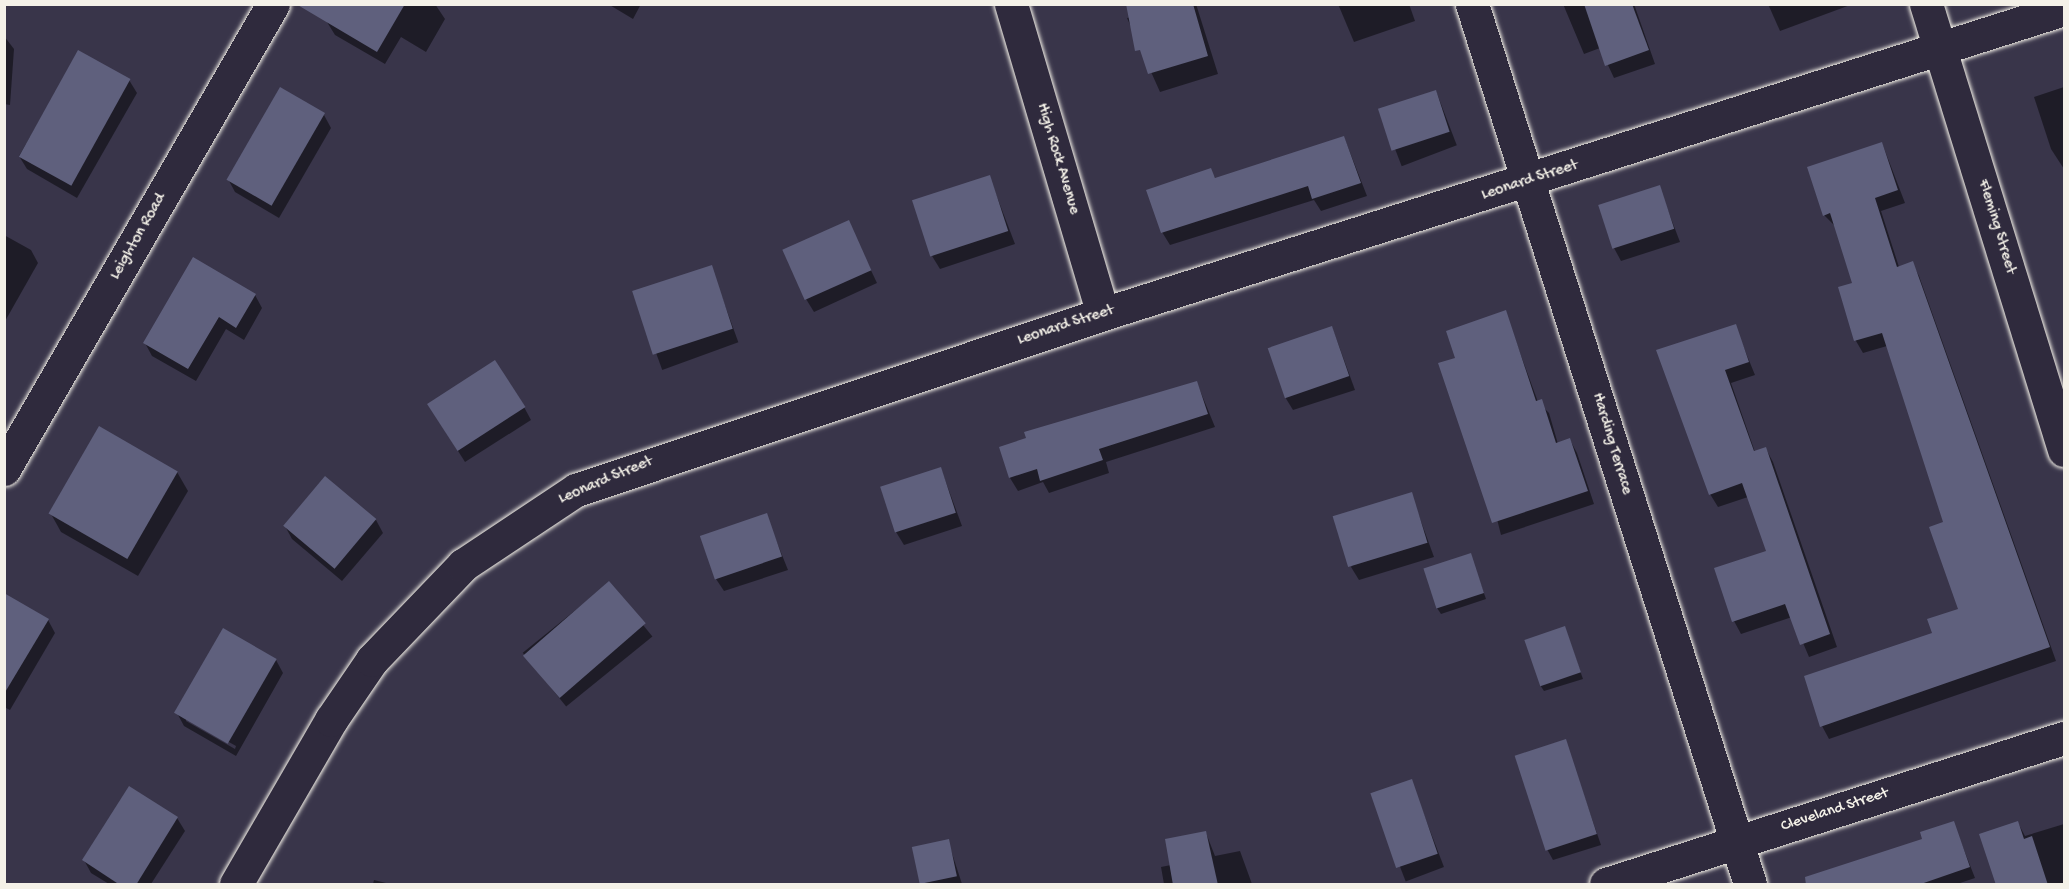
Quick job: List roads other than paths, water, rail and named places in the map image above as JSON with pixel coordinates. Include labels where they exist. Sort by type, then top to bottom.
[{"type":"street","name":"Leighton Road","points":[[4,469],[273,4]]},
{"type":"street","name":"High Rock Avenue","points":[[1011,4],[1103,314]]},
{"type":"street","name":"Harding Terrace","points":[[1472,4],[1750,885]]},
{"type":"street","name":"Fleming Street","points":[[1926,4],[2064,450]]},
{"type":"street","name":"Leonard Street","points":[[236,885],[331,720],[372,660],[463,565],[516,525],[576,490],[636,465],[1103,314],[1528,182],[2064,9]]},
{"type":"street","name":"Cleveland Street","points":[[1606,885],[2064,738]]}]
